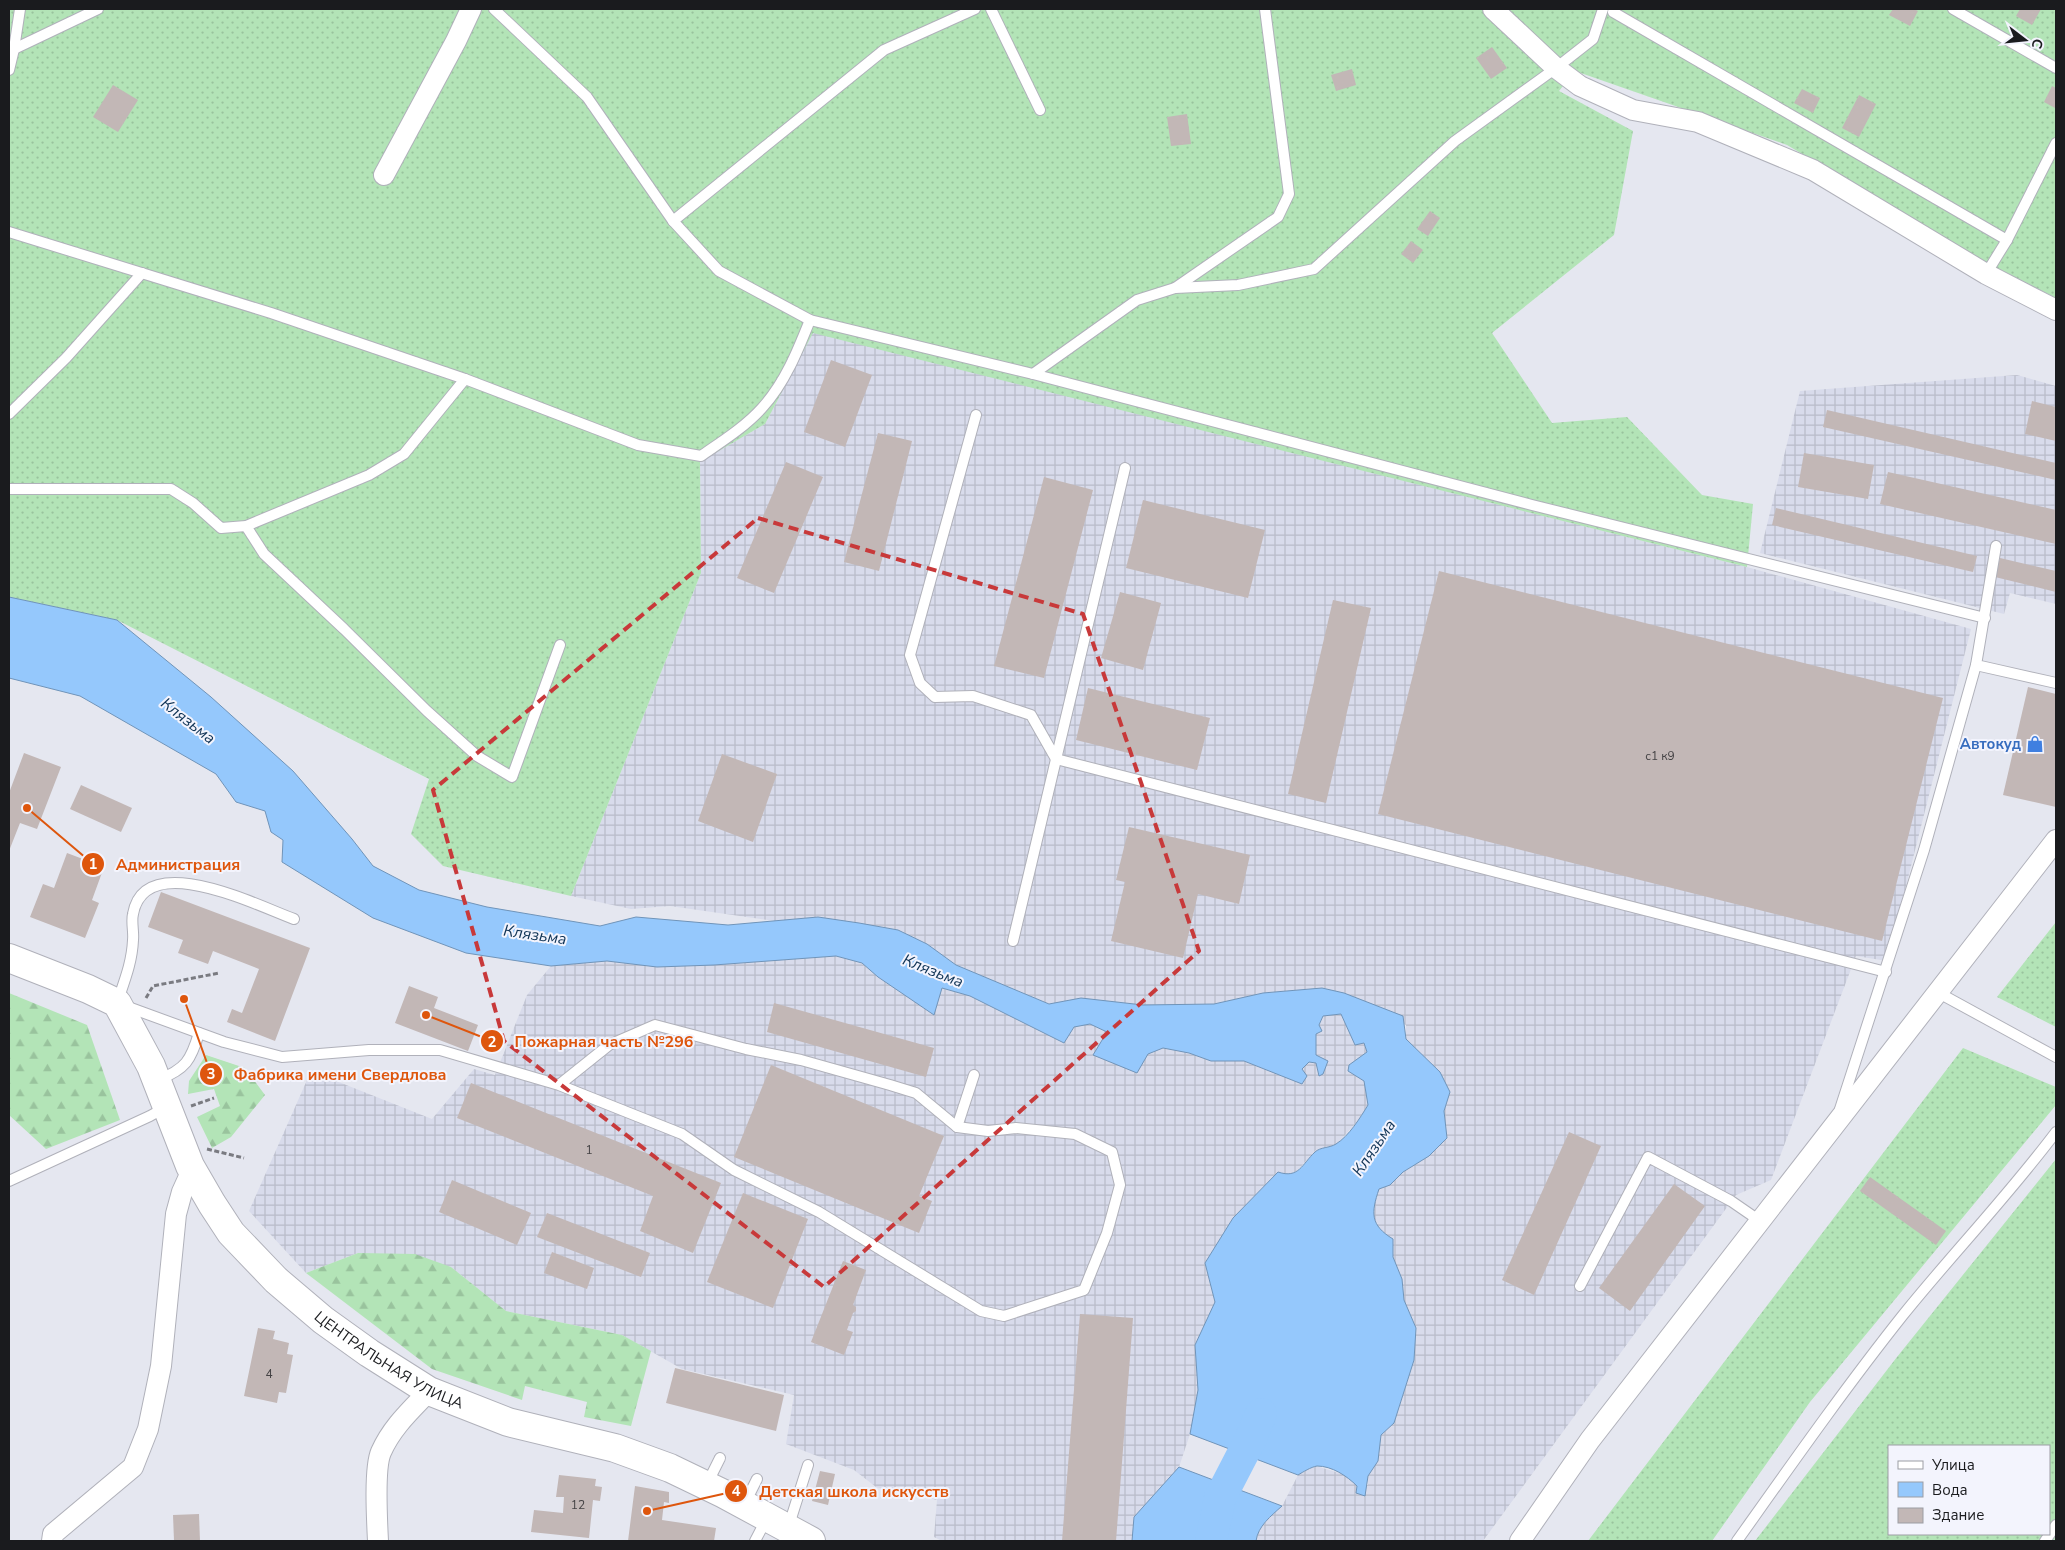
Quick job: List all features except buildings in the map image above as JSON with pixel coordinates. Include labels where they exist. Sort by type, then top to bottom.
[{"type":"street","points":[[384,175],[456,41],[471,9]]},
{"type":"street","points":[[1493,9],[1556,68],[1580,86],[1633,110],[1698,122],[1813,170],[1986,274],[2056,310]]},
{"type":"street","points":[[1520,1541],[1590,1440],[2056,840]]},
{"type":"street","points":[[9,958],[88,989],[117,1003]]},
{"type":"street","name":"ЦЕНТРАЛЬНАЯ УЛИЦА","points":[[117,1003],[151,1066],[157,1081],[177,1107],[196,1159],[231,1233],[276,1280],[323,1320],[369,1353],[429,1391],[508,1422],[615,1448],[670,1468],[706,1486],[763,1523],[811,1541]]},
{"type":"street","points":[[50,1539],[133,1467],[148,1429],[161,1366],[176,1214],[182,1192],[196,1159]]},
{"type":"street","points":[[378,1541],[377,1489],[380,1453],[402,1417],[429,1391]]},
{"type":"lane","points":[[9,70],[20,9]]},
{"type":"lane","points":[[14,49],[98,9]]},
{"type":"lane","points":[[494,9],[587,97],[673,221],[719,271],[810,320],[1033,374],[1541,507],[1985,618]]},
{"type":"lane","points":[[673,221],[884,50],[975,9]]},
{"type":"lane","points":[[991,9],[1040,110]]},
{"type":"lane","points":[[1175,288],[1278,217],[1289,194],[1265,9]]},
{"type":"lane","points":[[1033,374],[1137,300],[1175,288],[1238,284],[1314,269],[1454,141],[1593,39],[1602,9]]},
{"type":"lane","points":[[1615,9],[1613,12],[2007,240]]},
{"type":"lane","points":[[1953,9],[2056,68]]},
{"type":"lane","points":[[1986,274],[2007,240],[2056,143]]},
{"type":"lane","points":[[9,232],[271,313],[466,378],[638,445],[701,456],[736,432],[762,408],[789,370],[810,320]]},
{"type":"lane","points":[[9,414],[66,358],[142,273]]},
{"type":"lane","points":[[9,489],[171,489],[193,503],[221,528],[246,526],[369,475],[404,454],[466,378]]},
{"type":"lane","points":[[976,416],[910,656],[920,683],[935,696],[973,696],[1031,715],[1056,759],[1886,972]]},
{"type":"lane","points":[[1013,941],[1124,468]]},
{"type":"lane","points":[[246,526],[264,554],[351,635],[427,712],[477,756],[512,777],[560,645]]},
{"type":"lane","points":[[1835,1125],[1924,850],[1976,665],[1996,546]]},
{"type":"lane","points":[[1976,665],[2056,683]]},
{"type":"lane","points":[[294,919],[200,884],[176,881],[156,885],[140,896],[133,914],[133,941],[129,970],[117,1003],[224,1042],[282,1057],[369,1050],[440,1050],[559,1085],[682,1134],[734,1170],[819,1212],[981,1311],[1004,1316],[1084,1290],[1107,1233],[1120,1185],[1112,1152],[1075,1134],[1016,1128],[988,1131],[957,1127],[916,1093],[890,1084],[801,1060],[655,1025],[609,1045],[559,1085]]},
{"type":"lane","points":[[1938,992],[2056,1058]]},
{"type":"lane","points":[[157,1081],[174,1074],[188,1061],[198,1033]]},
{"type":"lane","points":[[957,1127],[974,1075]]},
{"type":"lane","points":[[9,1181],[150,1116],[177,1107]]},
{"type":"lane","points":[[1738,1541],[1790,1466],[1904,1315],[2023,1177],[2056,1132]]},
{"type":"lane","points":[[1580,1286],[1648,1157],[1731,1201],[1760,1221]]},
{"type":"lane","points":[[706,1486],[720,1458]]},
{"type":"lane","points":[[763,1523],[808,1465]]},
{"type":"lane","points":[[757,1479],[763,1523]]},
{"type":"path","points":[[146,998],[153,986],[220,973]]},
{"type":"path","points":[[177,1107],[214,1098]]},
{"type":"path","points":[[196,1159],[244,1158]]},
{"type":"highlighted area","points":[[758,518],[1083,614],[1199,951],[824,1287],[504,1041],[433,790]]},
{"type":"shaded area","points":[[813,332],[1747,567],[1971,629],[1887,961],[1856,956],[1771,1180],[1736,1195],[1483,1541],[1256,1541],[1257,1534],[1268,1519],[1282,1506],[1298,1475],[1303,1472],[1316,1466],[1346,1475],[1357,1486],[1368,1485],[1368,1476],[1378,1460],[1381,1435],[1394,1423],[1414,1360],[1416,1328],[1404,1300],[1402,1279],[1393,1257],[1393,1239],[1381,1232],[1373,1216],[1379,1189],[1390,1185],[1403,1172],[1429,1156],[1447,1138],[1444,1111],[1450,1092],[1406,1039],[1406,1025],[1368,1003],[1344,993],[1322,988],[1263,993],[1214,1004],[1143,1005],[1081,998],[1049,1004],[956,965],[927,944],[898,930],[818,917],[775,921],[670,906],[631,909],[571,896],[701,573],[700,462],[765,424]]},
{"type":"shaded area","points":[[2017,375],[2056,386],[2056,604],[2010,593],[2004,614],[1760,553],[1800,391]]},
{"type":"shaded area","points":[[836,956],[862,963],[878,977],[933,1014],[941,988],[970,996],[1064,1043],[1074,1027],[1090,1024],[1108,1032],[1093,1055],[1148,1054],[1162,1048],[1189,1053],[1211,1061],[1244,1061],[1302,1084],[1302,1069],[1309,1062],[1316,1063],[1319,1075],[1328,1062],[1316,1055],[1316,1034],[1323,1016],[1341,1014],[1355,1045],[1364,1042],[1367,1052],[1349,1065],[1348,1071],[1364,1081],[1368,1105],[1357,1122],[1336,1145],[1316,1150],[1297,1171],[1287,1175],[1278,1172],[1233,1218],[1205,1263],[1215,1302],[1195,1345],[1198,1390],[1190,1434],[1179,1467],[1134,1517],[1132,1541],[942,1541],[934,1537],[937,1500],[876,1487],[854,1470],[786,1444],[794,1395],[682,1369],[622,1335],[506,1311],[451,1267],[358,1253],[306,1273],[249,1211],[311,1071],[432,1119],[474,1069],[495,1075],[527,995],[551,966],[607,961],[657,967],[714,965]]},
{"type":"green space","points":[[9,9],[2056,9],[2056,298],[1989,264],[1787,145],[1575,71],[1559,91],[1633,131],[1614,235],[1492,333],[1552,423],[1627,417],[1702,495],[1753,504],[1747,567],[813,333],[765,424],[700,462],[701,573],[571,896],[443,866],[411,834],[429,779],[117,620],[9,597]]},
{"type":"green space","points":[[2056,922],[2056,1027],[1997,997]]},
{"type":"green space","points":[[9,993],[87,1025],[120,1120],[46,1149],[9,1115]]},
{"type":"green space","points":[[1963,1048],[2056,1087],[2056,1105],[1810,1402],[1712,1541],[1588,1541]]},
{"type":"green space","points":[[206,1055],[245,1068],[265,1095],[231,1137],[212,1148],[197,1117],[220,1106],[214,1089],[188,1094],[189,1081]]},
{"type":"green space","points":[[2056,1159],[2056,1541],[1755,1541],[1897,1357]]},
{"type":"green space","points":[[358,1253],[415,1254],[451,1267],[506,1311],[622,1335],[651,1351],[631,1426],[584,1417],[587,1402],[525,1386],[522,1400],[432,1369],[306,1273]]},
{"type":"water","points":[[9,597],[117,620],[211,697],[293,771],[373,866],[419,890],[487,907],[600,926],[636,917],[728,925],[818,917],[898,930],[927,944],[956,965],[1049,1004],[1081,998],[1143,1005],[1214,1004],[1263,993],[1322,988],[1344,993],[1403,1016],[1406,1039],[1440,1072],[1450,1092],[1444,1111],[1447,1138],[1429,1156],[1403,1172],[1390,1185],[1379,1189],[1375,1205],[1374,1218],[1376,1223],[1385,1234],[1393,1239],[1393,1257],[1402,1279],[1404,1300],[1416,1328],[1414,1360],[1394,1423],[1381,1435],[1378,1461],[1368,1476],[1365,1496],[1356,1493],[1357,1486],[1349,1479],[1339,1472],[1323,1466],[1317,1466],[1298,1475],[1190,1434],[1198,1390],[1195,1345],[1215,1302],[1205,1263],[1233,1218],[1278,1172],[1291,1174],[1296,1172],[1317,1150],[1341,1141],[1368,1105],[1364,1081],[1348,1071],[1349,1065],[1367,1052],[1364,1043],[1355,1045],[1341,1014],[1323,1016],[1319,1025],[1322,1031],[1316,1034],[1316,1055],[1328,1061],[1323,1074],[1319,1076],[1316,1063],[1309,1062],[1302,1069],[1307,1076],[1302,1084],[1244,1061],[1211,1061],[1189,1053],[1163,1048],[1148,1054],[1137,1073],[1093,1055],[1107,1032],[1090,1024],[1074,1027],[1064,1043],[970,996],[942,988],[934,1015],[878,977],[862,963],[836,956],[657,967],[607,961],[551,966],[466,953],[373,918],[282,862],[283,840],[271,832],[265,811],[236,802],[216,774],[80,696],[9,678]]},
{"type":"water","points":[[1179,1467],[1282,1506],[1262,1526],[1256,1541],[1132,1541],[1134,1517]]},
{"type":"waterway","name":"Клязьма","points":[[1211,1541],[1220,1498],[1250,1440],[1261,1414]]},
{"type":"place","name":"Автокуд","points":[[2035,744]]},
{"type":"place","name":"Администрация","points":[[27,808]]},
{"type":"place","name":"Фабрика имени Свердлова","points":[[184,999]]},
{"type":"place","name":"Пожарная часть №296","points":[[426,1015]]},
{"type":"place","name":"Детская школа искусств","points":[[647,1511]]}]
